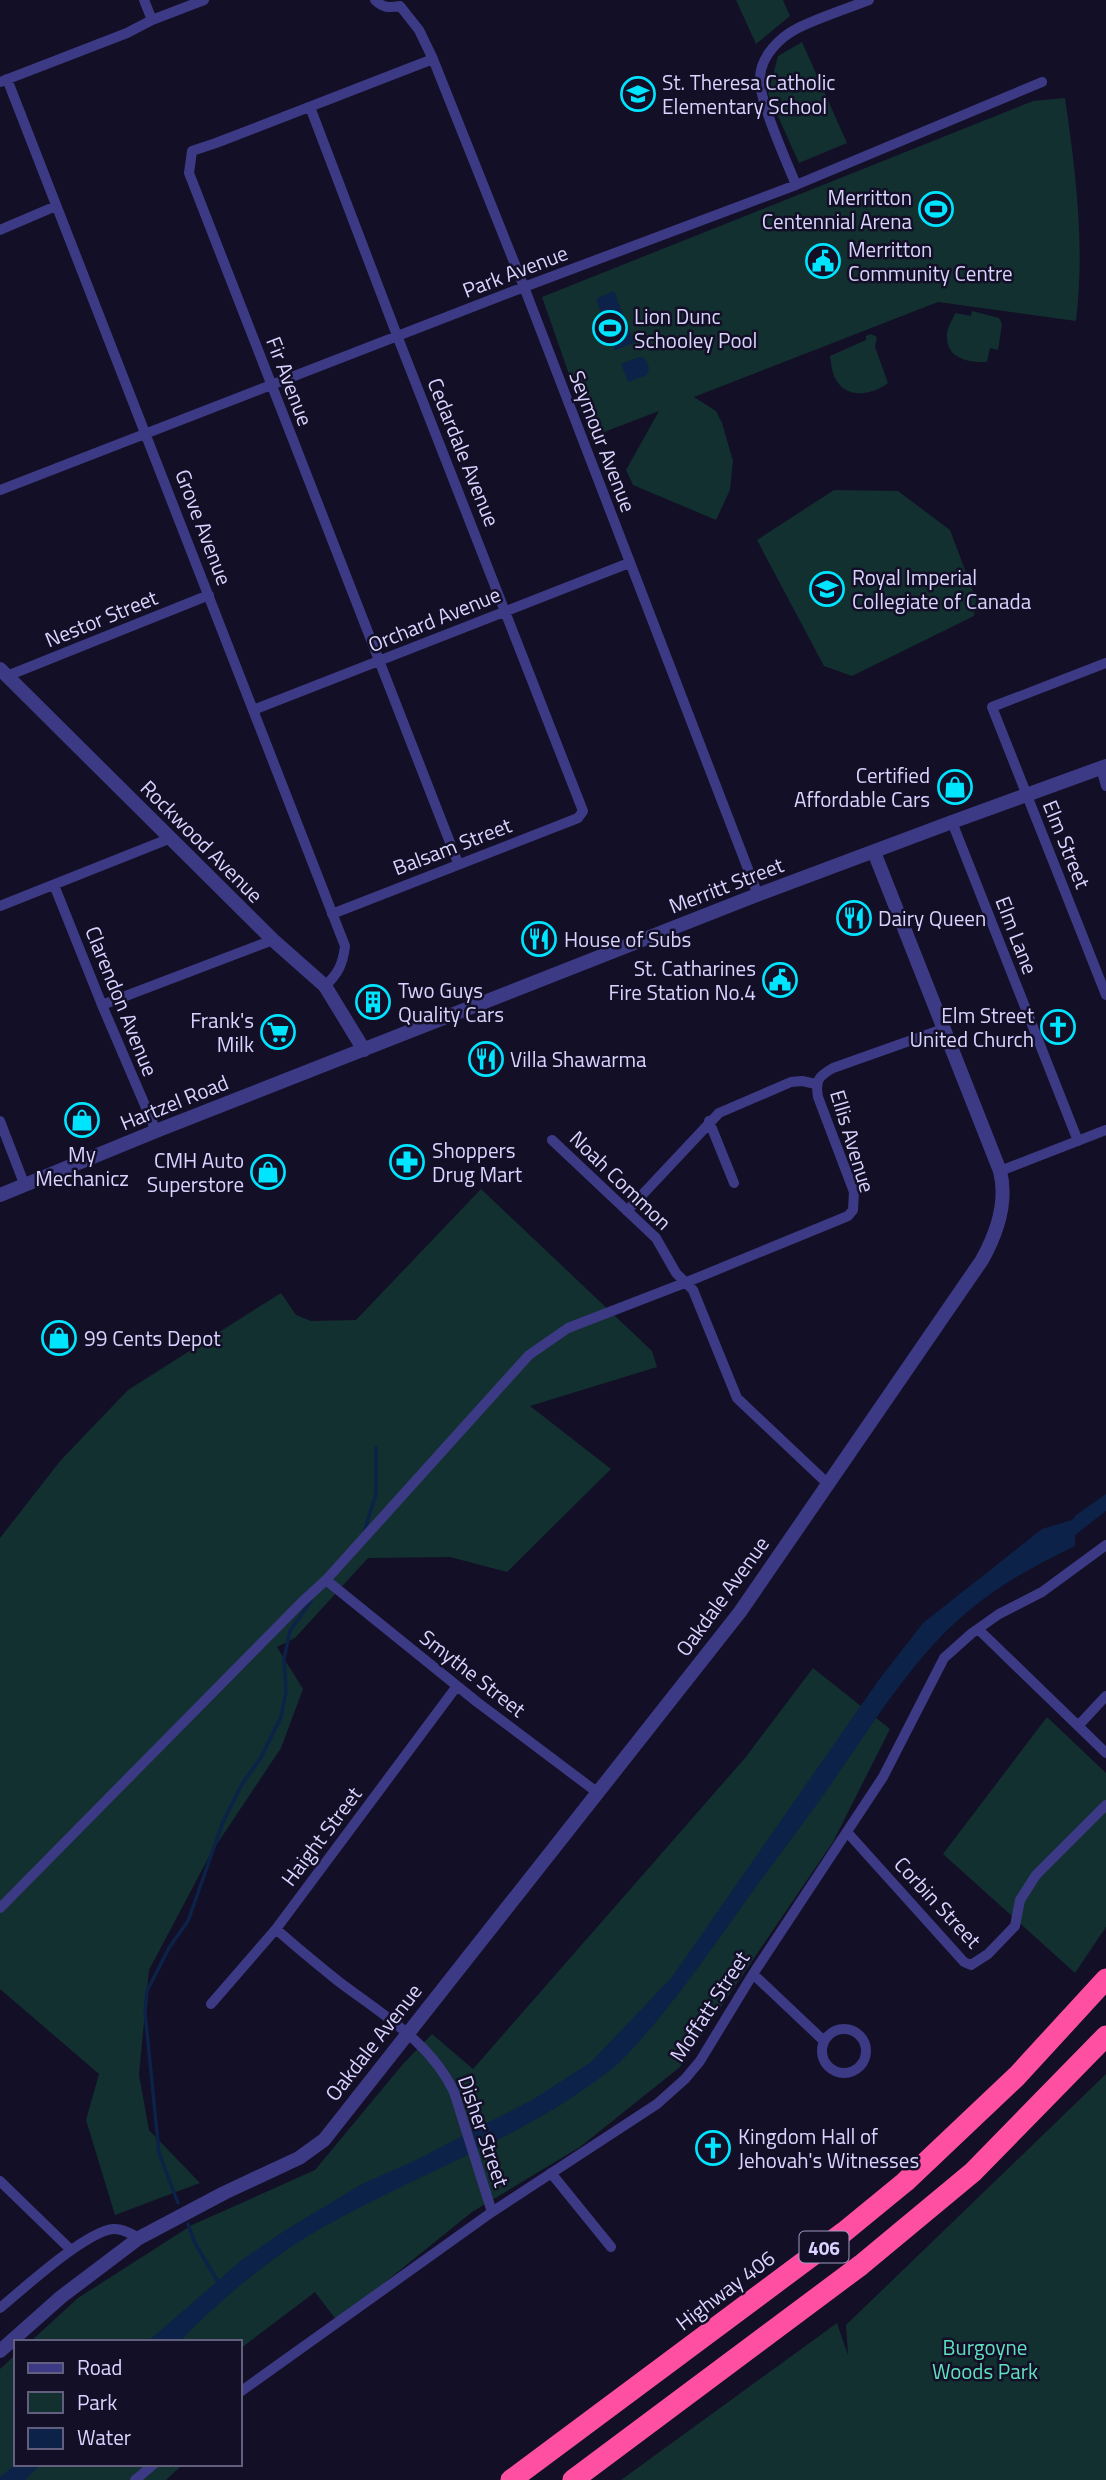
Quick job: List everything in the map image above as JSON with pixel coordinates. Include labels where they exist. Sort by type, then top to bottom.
[{"type":"highway","name":"Highway 406","points":[[511,2480],[844,2232],[905,2182],[1017,2076],[1106,1979]]},
{"type":"highway","name":"406","points":[[573,2480],[861,2265],[973,2172],[1106,2036]]},
{"type":"street","points":[[144,0],[152,20]]},
{"type":"street","points":[[4,80],[204,0]]},
{"type":"street","name":"Seymour Avenue","points":[[374,0],[389,8],[401,3],[419,30],[433,59],[524,287],[758,895]]},
{"type":"street","points":[[796,185],[764,99],[760,78],[765,58],[775,46],[797,29],[869,0]]},
{"type":"street","name":"Fir Avenue","points":[[433,59],[192,151],[189,173],[458,863]]},
{"type":"street","name":"Grove Avenue","points":[[4,80],[147,433],[345,946],[344,962],[325,986]]},
{"type":"street","name":"Park Avenue","points":[[0,490],[796,185],[1042,82]]},
{"type":"street","name":"Cedardale Avenue","points":[[310,107],[583,811]]},
{"type":"street","points":[[0,230],[56,206]]},
{"type":"street","name":"Orchard Avenue","points":[[253,710],[629,564]]},
{"type":"street","name":"Nestor Street","points":[[4,673],[209,596]]},
{"type":"street","name":"Elm Street","points":[[1106,663],[992,707],[1106,995]]},
{"type":"street","name":"Rockwood Avenue","points":[[4,673],[273,940],[325,986],[364,1050]]},
{"type":"street","points":[[1103,767],[1106,786]]},
{"type":"street","name":"Merritt Street","points":[[364,1050],[758,895],[1103,767]]},
{"type":"street","name":"Balsam Street","points":[[332,914],[578,818],[583,811]]},
{"type":"street","name":"Elm Lane","points":[[952,821],[1077,1141]]},
{"type":"street","points":[[0,906],[171,838]]},
{"type":"street","name":"Oakdale Avenue","points":[[139,2238],[299,2158],[324,2140],[740,1612],[992,1243],[1003,1200],[1000,1171],[874,852]]},
{"type":"street","name":"Clarendon Avenue","points":[[54,885],[156,1131]]},
{"type":"street","points":[[102,1005],[273,940]]},
{"type":"street","name":"Ellis Avenue","points":[[687,1282],[848,1216],[853,1210],[854,1192],[818,1097],[816,1084],[819,1076],[833,1068],[943,1029]]},
{"type":"street","name":"Hartzel Road","points":[[0,1195],[364,1050]]},
{"type":"street","points":[[626,1211],[719,1113],[791,1082],[816,1084]]},
{"type":"street","points":[[0,1121],[25,1186]]},
{"type":"street","points":[[709,1121],[734,1183]]},
{"type":"street","points":[[1000,1171],[1106,1130]]},
{"type":"street","name":"Noah Common","points":[[552,1140],[656,1238],[676,1273],[693,1290],[737,1398],[828,1484]]},
{"type":"street","points":[[0,1908],[326,1580],[529,1355],[568,1328],[687,1282]]},
{"type":"street","name":"Moffatt Street","points":[[242,2391],[492,2212],[657,2104],[685,2079],[700,2061],[753,1974],[883,1777],[944,1658],[999,1614],[1042,1592],[1106,1545]]},
{"type":"street","name":"Smythe Street","points":[[326,1580],[457,1686],[598,1793]]},
{"type":"street","points":[[978,1629],[1106,1754]]},
{"type":"street","name":"Haight Street","points":[[211,2004],[276,1929],[457,1686]]},
{"type":"street","points":[[1077,1726],[1106,1696]]},
{"type":"street","name":"Corbin Street","points":[[847,1832],[964,1962],[971,1965],[988,1954],[1015,1926],[1020,1900],[1036,1875],[1106,1805]]},
{"type":"street","name":"Disher Street","points":[[276,1929],[407,2033],[433,2058],[447,2077],[459,2105],[492,2212]]},
{"type":"street","points":[[753,1974],[824,2041]]},
{"type":"street","points":[[849,2029],[862,2037],[866,2044],[866,2059],[857,2070],[850,2073],[835,2072],[822,2056],[824,2041],[835,2031],[849,2029]]},
{"type":"street","points":[[551,2173],[611,2248]]},
{"type":"street","points":[[0,2181],[71,2250]]},
{"type":"street","points":[[0,2308],[71,2250],[113,2229],[139,2238],[61,2297],[0,2351]]},
{"type":"street","points":[[135,2480],[152,2466]]},
{"type":"green space","points":[[736,0],[783,0],[790,16],[756,44]]},
{"type":"green space","points":[[802,42],[847,143],[799,163],[768,94],[778,56]]},
{"type":"green space","points":[[1065,98],[1076,182],[1079,237],[1076,321],[938,302],[694,397],[716,411],[733,461],[730,490],[716,520],[633,485],[626,470],[659,411],[591,437],[542,297],[1033,101]]},
{"type":"green space","points":[[972,311],[999,318],[1002,324],[998,350],[990,348],[987,362],[959,358],[947,342],[947,332],[955,313],[971,316]]},
{"type":"green space","points":[[871,334],[877,337],[875,347],[888,383],[867,392],[846,390],[835,378],[830,356],[866,340],[866,336]]},
{"type":"green space","points":[[834,490],[898,491],[950,530],[976,599],[974,616],[852,676],[824,666],[757,540]]},
{"type":"green space","points":[[481,1189],[652,1351],[657,1367],[530,1406],[611,1469],[507,1572],[450,1557],[368,1558],[295,1638],[277,1647],[303,1689],[281,1748],[211,1853],[149,1970],[139,2075],[149,2130],[200,2183],[115,2215],[86,2120],[99,2074],[0,1989],[0,1538],[61,1460],[128,1390],[281,1293],[296,1315],[311,1321],[356,1320]]},
{"type":"green space","points":[[813,1668],[890,1729],[833,1842],[680,2067],[580,2147],[472,2212],[337,2321],[315,2292],[242,2347],[242,2340],[32,2340],[78,2298],[192,2225],[315,2170],[403,2064],[432,2034],[473,2069],[745,1758]]},
{"type":"green space","points":[[1047,1717],[1106,1773],[1106,1927],[1075,1973],[943,1854]]},
{"type":"green space","name":"Burgoyne Woods Park","points":[[1106,2074],[1106,2480],[621,2480],[837,2323],[848,2355],[846,2325]]},
{"type":"green space","points":[[14,2356],[14,2466],[181,2466],[166,2480],[0,2480],[0,2369]]},
{"type":"water","points":[[614,291],[634,343],[615,350],[596,299]]},
{"type":"water","points":[[639,357],[644,358],[648,364],[647,375],[628,382],[621,364]]},
{"type":"water","points":[[1106,1494],[1106,1511],[1075,1535],[1075,1546],[1032,1568],[991,1594],[946,1631],[929,1650],[896,1691],[681,1991],[619,2063],[535,2120],[316,2231],[234,2290],[181,2340],[149,2340],[243,2259],[284,2231],[362,2184],[414,2161],[532,2100],[591,2062],[672,1977],[878,1681],[923,1623],[1042,1529],[1072,1520]]},
{"type":"water","points":[[14,2466],[39,2466],[25,2480],[0,2480]]},
{"type":"waterway","points":[[364,1532],[376,1494],[376,1448]]},
{"type":"waterway","points":[[178,2203],[159,2153],[145,2012],[147,1991],[169,1948],[188,1921],[223,1822],[281,1717],[286,1692],[284,1659],[290,1631],[311,1601]]},
{"type":"waterway","points":[[188,2224],[195,2243],[218,2282]]},
{"type":"place","name":"St. Theresa Catholic Elementary School","points":[[638,94]]},
{"type":"place","name":"Merritton Centennial Arena","points":[[936,209]]},
{"type":"place","name":"Merritton Community Centre","points":[[823,261]]},
{"type":"place","name":"Lion Dunc Schooley Pool","points":[[610,328]]},
{"type":"place","name":"Royal Imperial Collegiate of Canada","points":[[827,589]]},
{"type":"place","name":"Certified Affordable Cars","points":[[955,787]]},
{"type":"place","name":"Dairy Queen","points":[[854,918]]},
{"type":"place","name":"House of Subs","points":[[539,939]]},
{"type":"place","name":"St. Catharines Fire Station No.4","points":[[780,980]]},
{"type":"place","name":"Two Guys Quality Cars","points":[[373,1002]]},
{"type":"place","name":"Elm Street United Church","points":[[1058,1027]]},
{"type":"place","name":"Frank's Milk","points":[[278,1032]]},
{"type":"place","name":"Villa Shawarma","points":[[486,1059]]},
{"type":"place","name":"My Mechanicz","points":[[82,1120]]},
{"type":"place","name":"Shoppers Drug Mart","points":[[407,1162]]},
{"type":"place","name":"CMH Auto Superstore","points":[[268,1172]]},
{"type":"place","name":"99 Cents Depot","points":[[59,1338]]},
{"type":"place","name":"Kingdom Hall of Jehovah's Witnesses","points":[[713,2148]]}]
